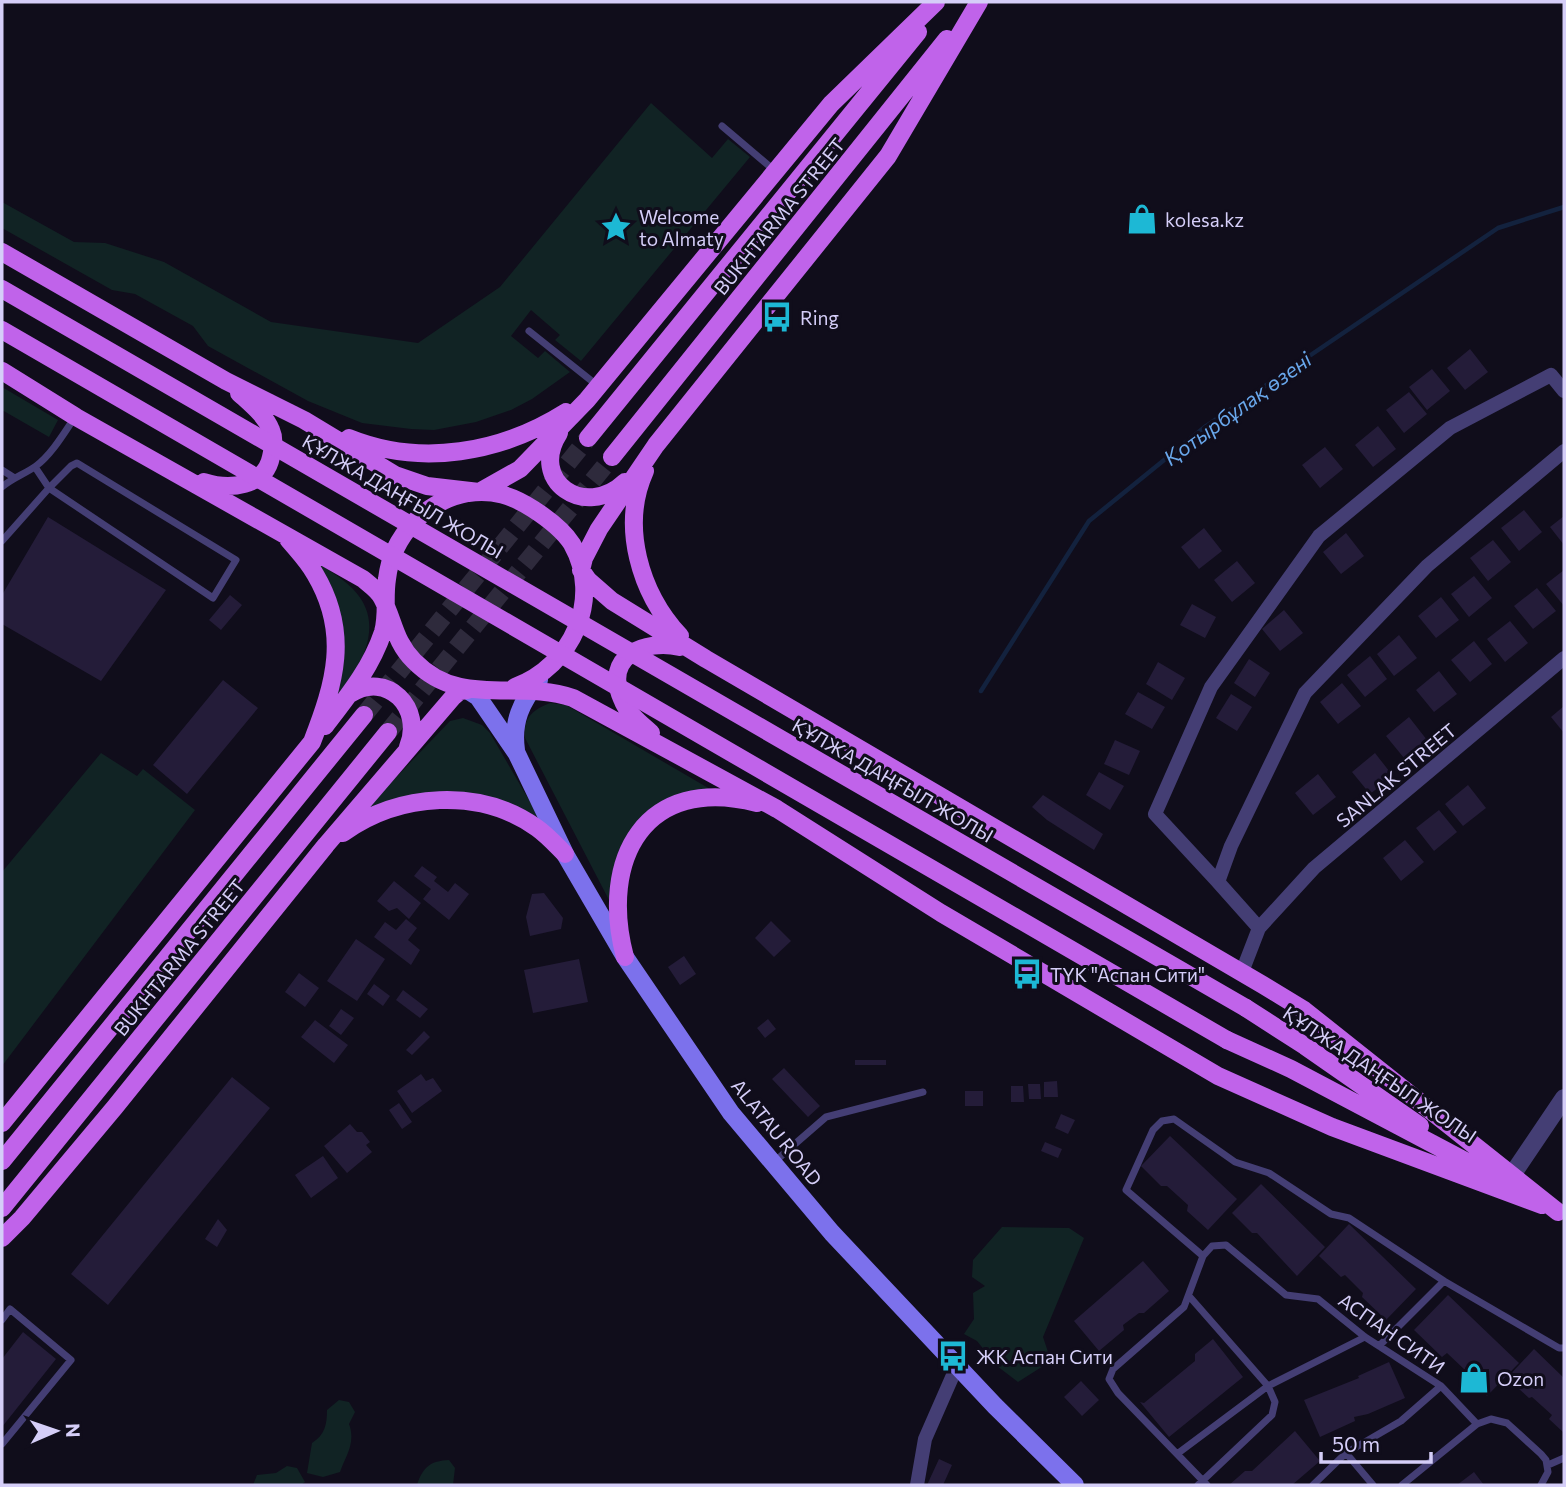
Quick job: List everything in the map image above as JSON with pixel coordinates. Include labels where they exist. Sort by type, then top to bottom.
[{"type":"main road","points":[[643,463],[617,490],[607,495],[578,497],[565,491],[554,477],[552,452],[556,439],[587,399],[831,104],[936,2]]},
{"type":"main road","name":"BUKHTARMA STREET","points":[[588,438],[943,2]]},
{"type":"main road","points":[[517,754],[515,724],[524,700],[571,641],[582,613],[582,570],[589,545],[656,445],[888,156],[978,2]]},
{"type":"main road","name":"BUKHTARMA STREET","points":[[612,457],[978,2]]},
{"type":"main road","points":[[2,252],[226,381],[304,420],[368,446],[390,451],[437,453],[484,448],[554,420],[587,399]]},
{"type":"main road","name":"ҚҰЛЖА ДАҢҒЫЛ ЖОЛЫ","points":[[2,289],[1246,1009],[1305,1046],[1480,1168]]},
{"type":"main road","name":"ҚҰЛЖА ДАҢҒЫЛ ЖОЛЫ","points":[[2,330],[1227,1040],[1291,1069],[1480,1168]]},
{"type":"main road","points":[[2,371],[76,417],[363,579],[378,592],[399,642],[414,662],[440,681],[467,690]]},
{"type":"main road","points":[[178,474],[212,485],[240,486],[264,472],[270,462],[274,446],[272,432],[253,406],[226,381]]},
{"type":"main road","points":[[5,1114],[312,742],[368,668],[383,630],[387,611],[388,568],[392,555],[408,529],[417,518],[441,502],[479,492],[520,469],[587,399]]},
{"type":"main road","points":[[304,420],[395,475],[427,486],[508,495],[539,513],[567,537],[588,580],[612,601],[699,655],[1242,972],[1328,1027],[1561,1213]]},
{"type":"main road","points":[[656,445],[638,490],[635,523],[638,559],[648,587],[665,620],[699,655]]},
{"type":"main road","points":[[282,531],[314,572],[328,604],[333,624],[335,675],[312,742]]},
{"type":"main road","points":[[680,756],[660,741],[626,707],[618,687],[618,676],[626,657],[642,647],[662,644],[699,655]]},
{"type":"main road","points":[[498,691],[527,682],[553,665]]},
{"type":"main road","points":[[349,695],[358,689],[373,686],[386,688],[397,695],[406,705],[412,719],[412,734],[407,750]]},
{"type":"main road","points":[[2,1238],[22,1219],[116,1107],[326,845],[453,697],[460,691],[467,690],[532,689],[556,692],[573,698],[778,809],[941,912],[1218,1076],[1332,1127],[1561,1213]]},
{"type":"main road","name":"ALATAU ROAD","points":[[467,690],[478,697],[517,754],[565,854],[625,957],[732,1113],[832,1233],[1074,1485]]},
{"type":"main road","name":"BUKHTARMA STREET","points":[[2,1161],[364,715]]},
{"type":"main road","name":"BUKHTARMA STREET","points":[[2,1208],[388,732]]},
{"type":"main road","points":[[625,957],[617,918],[618,885],[628,848],[646,822],[677,805],[705,797],[749,801],[778,809]]},
{"type":"main road","points":[[326,845],[356,823],[393,808],[414,802],[454,800],[489,805],[520,818],[538,829],[565,854]]},
{"type":"main road","points":[[1480,1168],[1561,1213]]},
{"type":"street","points":[[1242,972],[1259,928],[1155,814],[1211,687],[1320,536],[1450,428],[1551,375],[1564,391]]},
{"type":"street","points":[[1218,882],[1231,846],[1305,693],[1427,566],[1564,451]]},
{"type":"street","name":"SANLAK STREET","points":[[1259,928],[1314,868],[1564,658]]},
{"type":"street","points":[[1512,1175],[1564,1098]]},
{"type":"street","points":[[917,1485],[925,1439],[957,1366]]},
{"type":"lane","points":[[722,126],[776,172]]},
{"type":"lane","points":[[529,331],[587,399]]},
{"type":"lane","points":[[2,487],[13,477],[35,467],[47,456],[76,417]]},
{"type":"lane","points":[[2,541],[49,488],[77,463],[236,560],[213,598],[49,488],[35,467]]},
{"type":"lane","points":[[2,470],[13,477]]},
{"type":"lane","points":[[773,1163],[826,1117],[923,1092]]},
{"type":"lane","points":[[1189,1296],[1268,1386],[1275,1402],[1272,1415],[1202,1484],[1118,1393],[1109,1379],[1113,1369],[1184,1307],[1203,1256],[1126,1191],[1153,1129],[1162,1121],[1174,1119],[1235,1162],[1269,1173],[1331,1214],[1349,1218],[1444,1281],[1559,1348],[1564,1348]]},
{"type":"lane","name":"АСПАН СИТИ","points":[[1203,1256],[1212,1246],[1226,1245],[1286,1295],[1318,1299],[1365,1337],[1441,1386],[1477,1424]]},
{"type":"lane","points":[[1379,1346],[1444,1281]]},
{"type":"lane","points":[[2,1320],[10,1309],[71,1360],[2,1444]]},
{"type":"lane","points":[[1177,1454],[1268,1386],[1365,1337]]},
{"type":"lane","points":[[1313,1485],[1346,1453],[1401,1421],[1441,1386]]},
{"type":"lane","points":[[1402,1485],[1477,1424],[1491,1419],[1507,1423],[1541,1454],[1548,1465],[1546,1479],[1541,1485]]},
{"type":"lane","points":[[1346,1453],[1373,1485]]},
{"type":"lane","points":[[1548,1465],[1564,1458]]},
{"type":"shaded area","points":[[651,103],[712,158],[728,139],[750,157],[581,361],[555,340],[560,335],[531,310],[511,336],[538,358],[545,351],[570,372],[532,399],[511,410],[476,422],[434,430],[362,423],[308,401],[208,346],[193,326],[135,294],[112,290],[2,228],[2,202],[74,242],[105,243],[164,262],[271,322],[418,343],[500,287]]},
{"type":"shaded area","points":[[2,387],[58,420],[49,437],[2,410]]},
{"type":"shaded area","points":[[311,559],[352,588],[363,603],[369,619],[365,651],[331,712],[339,663]]},
{"type":"shaded area","points":[[550,703],[566,705],[710,789],[686,795],[656,809],[633,828],[624,840],[614,866],[609,900],[525,738],[527,720],[538,709]]},
{"type":"shaded area","points":[[463,718],[482,725],[490,733],[544,826],[506,804],[362,813],[450,721]]},
{"type":"shaded area","points":[[101,753],[137,776],[143,769],[195,810],[2,1066],[2,872]]},
{"type":"shaded area","points":[[1002,1227],[1069,1228],[1084,1238],[1043,1337],[1051,1361],[1018,1382],[997,1366],[977,1341],[964,1334],[974,1319],[973,1293],[985,1286],[972,1277],[973,1260]]},
{"type":"shaded area","points":[[339,1400],[349,1402],[355,1412],[349,1424],[351,1443],[340,1472],[323,1477],[307,1473],[312,1443],[324,1429],[327,1410]]},
{"type":"shaded area","points":[[449,1460],[455,1468],[453,1485],[417,1485],[428,1466]]},
{"type":"shaded area","points":[[287,1466],[297,1468],[305,1482],[301,1485],[253,1485],[257,1475],[276,1473]]},
{"type":"building","points":[[1470,349],[1488,372],[1465,390],[1447,368]]},
{"type":"building","points":[[1432,369],[1450,391],[1427,410],[1409,387]]},
{"type":"building","points":[[1409,392],[1427,414],[1404,433],[1386,410]]},
{"type":"building","points":[[1378,426],[1396,449],[1373,467],[1355,445]]},
{"type":"building","points":[[1325,447],[1343,469],[1320,488],[1302,465]]},
{"type":"building","points":[[1524,510],[1542,532],[1519,551],[1501,528]]},
{"type":"building","points":[[1564,516],[1564,545],[1550,527]]},
{"type":"building","points":[[48,517],[166,590],[101,681],[2,624],[2,595]]},
{"type":"building","points":[[1204,528],[1222,551],[1199,569],[1181,547]]},
{"type":"building","points":[[1346,533],[1364,556],[1341,574],[1323,552]]},
{"type":"building","points":[[1493,540],[1511,562],[1488,581],[1470,558]]},
{"type":"building","points":[[1237,561],[1255,583],[1232,602],[1214,580]]},
{"type":"building","points":[[1564,570],[1564,606],[1546,584]]},
{"type":"building","points":[[1474,576],[1492,598],[1469,617],[1451,594]]},
{"type":"building","points":[[1537,588],[1556,611],[1533,629],[1514,606]]},
{"type":"building","points":[[230,595],[242,605],[221,630],[209,620]]},
{"type":"building","points":[[1441,597],[1459,620],[1436,638],[1418,616]]},
{"type":"building","points":[[1192,604],[1216,617],[1205,638],[1180,625]]},
{"type":"building","points":[[1284,610],[1303,633],[1280,651],[1262,629]]},
{"type":"building","points":[[1510,621],[1528,643],[1505,662],[1487,639]]},
{"type":"building","points":[[1399,635],[1417,658],[1394,676],[1377,654]]},
{"type":"building","points":[[1474,641],[1492,664],[1470,682],[1451,660]]},
{"type":"building","points":[[1370,656],[1387,679],[1365,697],[1347,675]]},
{"type":"building","points":[[1249,659],[1270,673],[1255,697],[1234,683]]},
{"type":"building","points":[[1158,662],[1185,678],[1172,700],[1146,684]]},
{"type":"building","points":[[1439,671],[1457,694],[1434,712],[1416,690]]},
{"type":"building","points":[[223,680],[258,708],[187,794],[153,765]]},
{"type":"building","points":[[1342,683],[1361,706],[1338,724],[1320,702]]},
{"type":"building","points":[[1138,692],[1165,707],[1152,729],[1125,714]]},
{"type":"building","points":[[1231,694],[1252,707],[1237,731],[1216,718]]},
{"type":"building","points":[[1564,706],[1564,733],[1551,717]]},
{"type":"building","points":[[1409,717],[1427,740],[1404,758],[1386,736]]},
{"type":"building","points":[[1115,740],[1140,751],[1129,775],[1104,764]]},
{"type":"building","points":[[1375,753],[1393,776],[1370,794],[1352,772]]},
{"type":"building","points":[[1099,772],[1124,786],[1110,810],[1086,795]]},
{"type":"building","points":[[1318,774],[1336,797],[1313,815],[1295,793]]},
{"type":"building","points":[[1468,785],[1486,808],[1463,826],[1445,804]]},
{"type":"building","points":[[1043,795],[1103,834],[1094,850],[1047,820],[1032,807]]},
{"type":"building","points":[[1439,810],[1457,832],[1434,851],[1416,828]]},
{"type":"building","points":[[1405,840],[1424,862],[1401,881],[1383,858]]},
{"type":"building","points":[[422,866],[437,877],[434,881],[448,892],[455,883],[469,894],[449,920],[423,899],[431,889],[414,876]]},
{"type":"building","points":[[394,881],[421,903],[409,919],[397,908],[389,911],[377,901]]},
{"type":"building","points":[[544,893],[563,918],[561,929],[530,936],[526,917],[532,894]]},
{"type":"building","points":[[406,919],[417,928],[408,940],[420,950],[411,965],[374,937],[385,922],[396,930]]},
{"type":"building","points":[[771,921],[791,941],[774,957],[755,938]]},
{"type":"building","points":[[356,939],[385,959],[357,1001],[327,981]]},
{"type":"building","points":[[684,956],[696,974],[680,985],[668,967]]},
{"type":"building","points":[[579,959],[588,1002],[533,1013],[524,970]]},
{"type":"building","points":[[299,973],[319,988],[305,1007],[285,992]]},
{"type":"building","points":[[374,984],[390,996],[383,1006],[367,994]]},
{"type":"building","points":[[403,990],[428,1009],[420,1018],[396,1000]]},
{"type":"building","points":[[341,1009],[354,1018],[341,1035],[329,1026]]},
{"type":"building","points":[[768,1019],[776,1029],[765,1038],[757,1028]]},
{"type":"building","points":[[315,1020],[348,1045],[334,1063],[301,1037]]},
{"type":"building","points":[[424,1031],[430,1037],[412,1055],[406,1050]]},
{"type":"building","points":[[855,1060],[886,1060],[886,1065],[855,1065]]},
{"type":"building","points":[[784,1068],[820,1106],[808,1117],[772,1079]]},
{"type":"building","points":[[421,1074],[426,1081],[433,1078],[442,1091],[412,1113],[397,1091]]},
{"type":"building","points":[[232,1077],[270,1108],[108,1305],[71,1274]]},
{"type":"building","points":[[1057,1081],[1058,1097],[1044,1097],[1044,1082]]},
{"type":"building","points":[[1028,1084],[1040,1084],[1041,1099],[1029,1099]]},
{"type":"building","points":[[1011,1086],[1023,1086],[1024,1102],[1011,1102]]},
{"type":"building","points":[[965,1091],[983,1091],[983,1106],[965,1106]]},
{"type":"building","points":[[399,1103],[412,1122],[402,1129],[389,1110]]},
{"type":"building","points":[[1061,1114],[1075,1120],[1068,1134],[1055,1128]]},
{"type":"building","points":[[350,1124],[370,1142],[366,1145],[372,1152],[347,1173],[324,1146]]},
{"type":"building","points":[[1170,1136],[1237,1199],[1208,1230],[1187,1211],[1188,1205],[1167,1186],[1161,1186],[1141,1166]]},
{"type":"building","points":[[1045,1142],[1062,1149],[1058,1158],[1041,1151]]},
{"type":"building","points":[[323,1156],[338,1178],[311,1198],[295,1175]]},
{"type":"building","points":[[1261,1184],[1325,1247],[1297,1276],[1257,1233],[1252,1233],[1232,1213]]},
{"type":"building","points":[[218,1219],[227,1230],[217,1247],[205,1239]]},
{"type":"building","points":[[1349,1224],[1416,1289],[1386,1320],[1362,1297],[1363,1293],[1345,1275],[1341,1277],[1319,1256]]},
{"type":"building","points":[[1143,1261],[1169,1291],[1144,1313],[1139,1313],[1123,1325],[1124,1330],[1099,1351],[1074,1321]]},
{"type":"building","points":[[1448,1295],[1519,1363],[1487,1396],[1463,1374],[1465,1370],[1447,1353],[1442,1357],[1414,1330]]},
{"type":"building","points":[[23,1332],[56,1359],[2,1427],[2,1359]]},
{"type":"building","points":[[1213,1339],[1243,1377],[1169,1437],[1140,1402],[1144,1403],[1195,1361],[1195,1354]]},
{"type":"building","points":[[1534,1349],[1564,1378],[1564,1433],[1549,1419],[1552,1415],[1507,1378]]},
{"type":"building","points":[[1389,1362],[1405,1398],[1354,1417],[1355,1421],[1320,1437],[1304,1400],[1359,1378],[1358,1376]]},
{"type":"building","points":[[1081,1381],[1099,1400],[1082,1416],[1064,1397]]},
{"type":"building","points":[[1295,1431],[1320,1461],[1292,1485],[1229,1485],[1245,1471],[1252,1471]]},
{"type":"building","points":[[939,1459],[952,1465],[943,1485],[927,1485]]},
{"type":"building","points":[[1474,1472],[1484,1485],[1457,1485]]},
{"type":"waterway","name":"Қотырбұлақ өзені","points":[[981,691],[1089,521],[1206,426],[1498,228],[1564,207]]},
{"type":"tunnel","points":[[364,715],[588,438]]},
{"type":"tunnel","points":[[388,732],[612,457]]},
{"type":"place","name":"kolesa.kz","points":[[1142,219]]},
{"type":"place","name":"Welcome to Almaty","points":[[616,227]]},
{"type":"place","name":"Ring","points":[[777,317]]},
{"type":"place","name":"ТҮК \"Аспан Сити\"","points":[[1027,974]]},
{"type":"place","name":"ЖК Аспан Сити","points":[[953,1356]]},
{"type":"place","name":"Ozon","points":[[1474,1378]]}]
